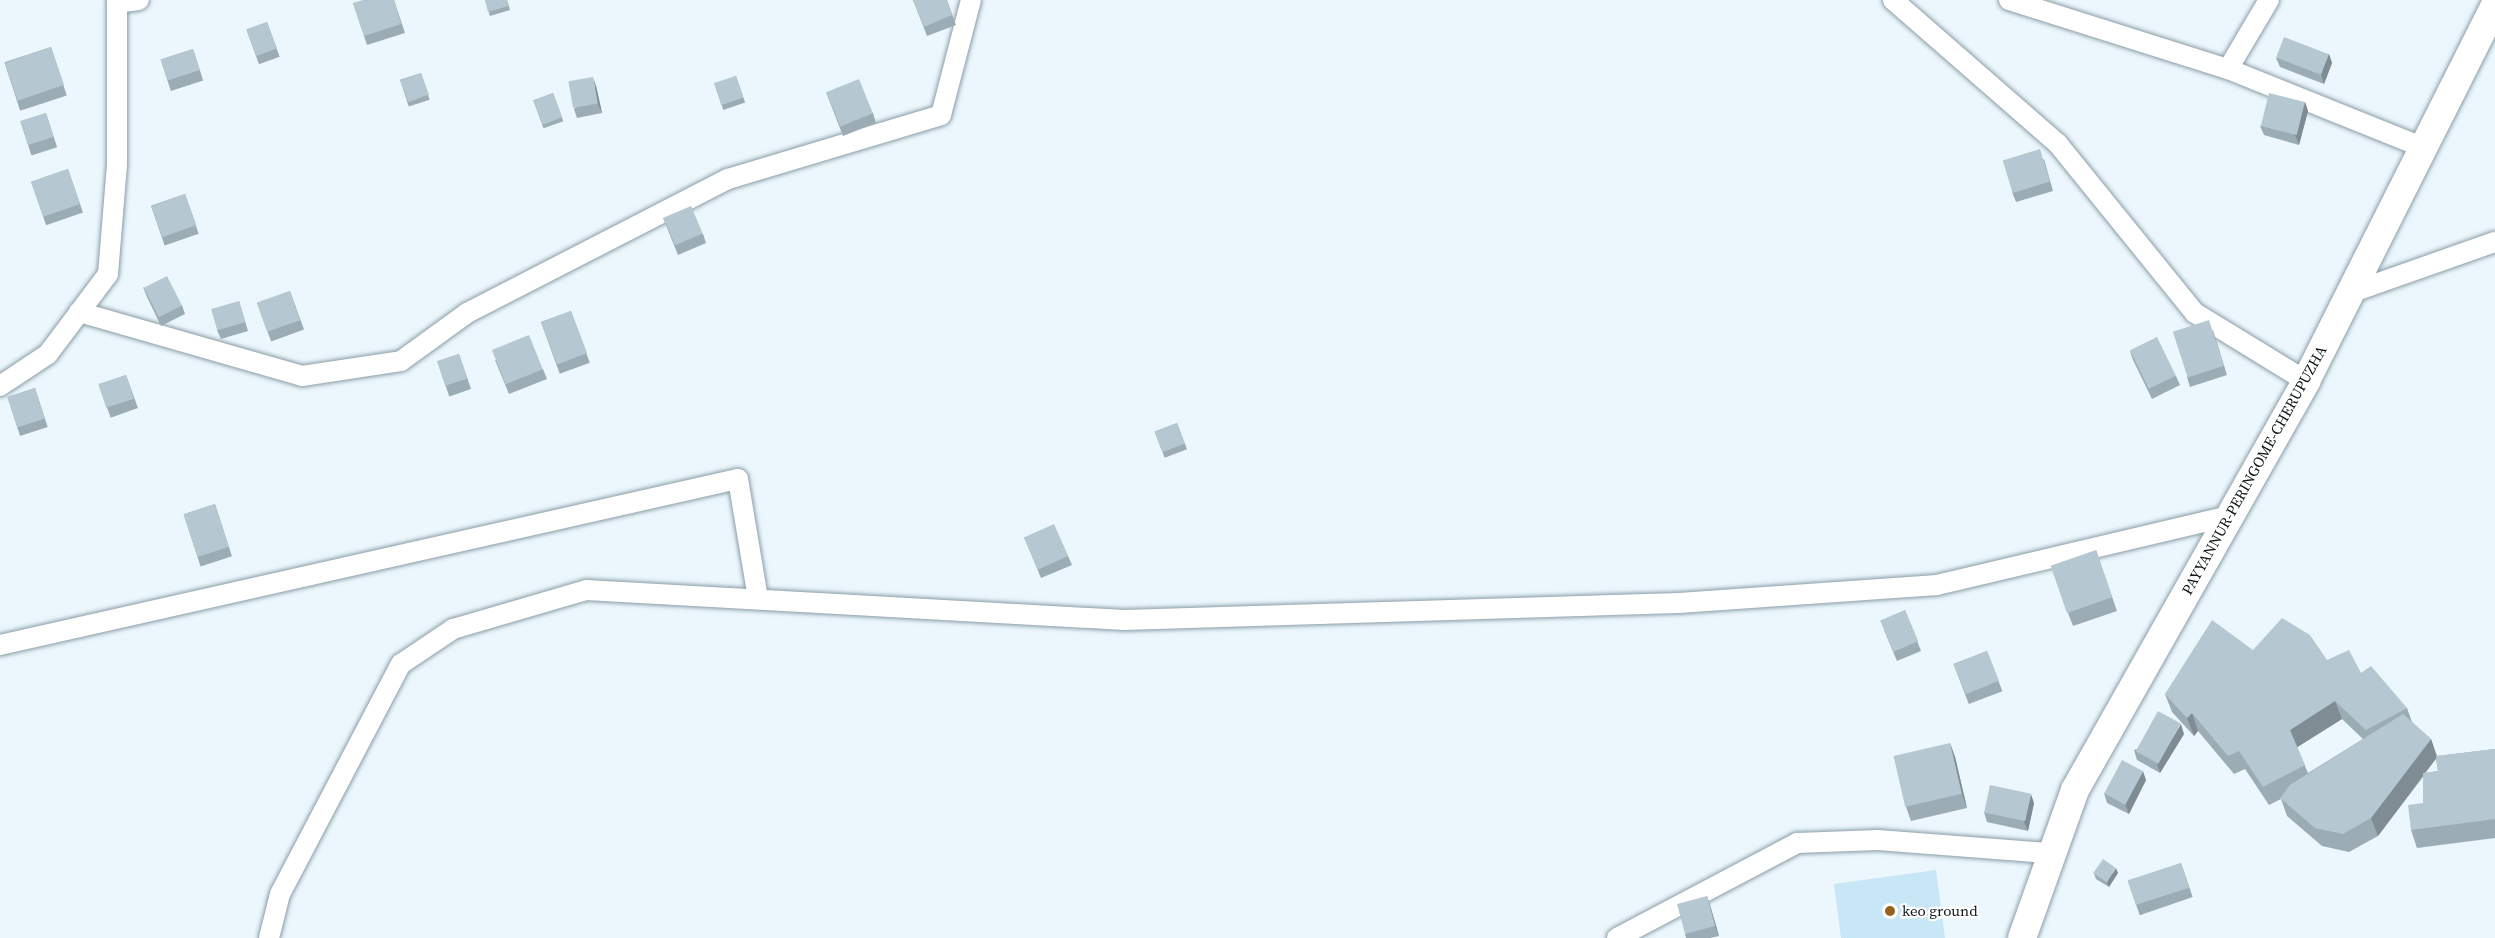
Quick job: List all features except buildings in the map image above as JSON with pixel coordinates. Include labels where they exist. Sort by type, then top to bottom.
[{"type":"main road","name":"PAYYANNUR-PERINGOME-CHERUPUZHA","points":[[2022,938],[2048,853],[2075,790],[2306,381],[2347,294],[2495,6]]},
{"type":"street","points":[[0,386],[48,354],[108,274],[117,165],[117,2],[139,0]]},
{"type":"street","points":[[79,312],[302,376],[401,361],[467,313],[728,179],[941,115],[971,0]]},
{"type":"street","points":[[1893,0],[2058,144],[2195,313],[2306,381]]},
{"type":"street","points":[[2009,0],[2228,69],[2422,147]]},
{"type":"street","points":[[2228,69],[2269,0]]},
{"type":"street","points":[[2347,294],[2495,242]]},
{"type":"street","points":[[0,645],[738,479],[758,598]]},
{"type":"street","points":[[269,938],[280,894],[400,663],[453,629],[586,590],[1124,620],[1679,603],[1937,585],[2230,516]]},
{"type":"street","points":[[1617,938],[1797,843],[1878,840],[2048,853]]},
{"type":"shaded area","name":"keo ground","points":[[1936,870],[1945,938],[1841,938],[1834,884]]},
{"type":"place","name":"keo ground","points":[[1890,911]]}]
